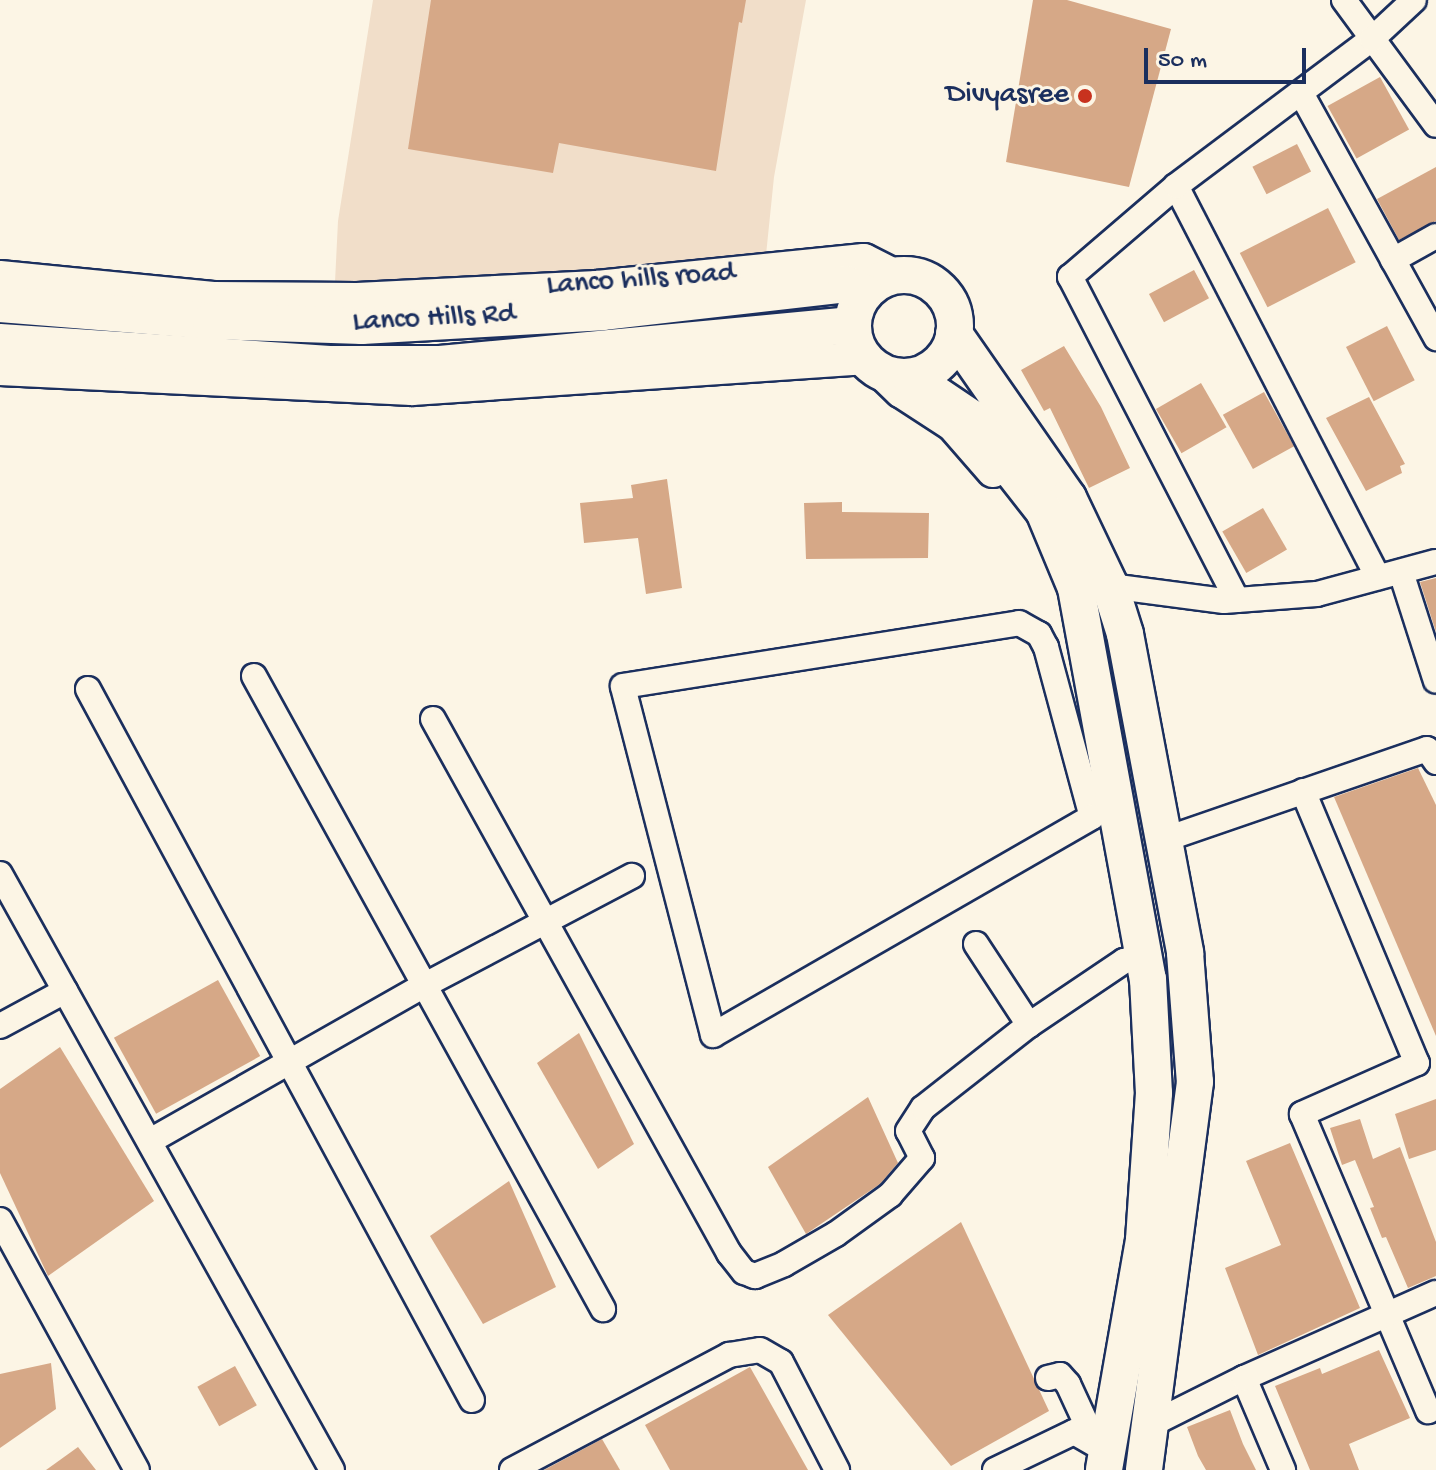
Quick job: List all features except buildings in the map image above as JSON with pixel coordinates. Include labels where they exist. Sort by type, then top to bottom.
[{"type":"main road","points":[[913,276],[940,291],[954,318],[954,334],[941,361],[926,372],[878,334],[913,276]]},
{"type":"main road","name":"Lanco Hills Rd","points":[[0,304],[212,310],[362,326],[599,299],[846,284],[878,334],[440,364],[361,375],[0,342]]},
{"type":"main road","points":[[878,334],[971,418],[1044,511],[1076,588],[1092,727],[1148,979],[1160,1230],[1152,1424],[1144,1470]]},
{"type":"main road","points":[[954,334],[1068,498],[1110,586],[1125,634],[1185,953],[1195,1082],[1160,1230],[1097,1440]]},
{"type":"street","points":[[1344,0],[1436,125]]},
{"type":"street","points":[[1237,600],[1070,277],[1176,186],[1372,39],[1414,0]]},
{"type":"street","points":[[1301,93],[1436,338]]},
{"type":"street","points":[[1176,186],[1390,575],[1436,681]]},
{"type":"street","points":[[1393,260],[1436,236]]},
{"type":"street","points":[[0,277],[212,310]]},
{"type":"street","points":[[0,369],[361,375]]},
{"type":"street","points":[[1110,586],[1237,600],[1317,594],[1436,562]]},
{"type":"street","points":[[1065,715],[1046,647],[1039,634],[1019,623],[623,686],[713,1035],[1092,817],[1092,727]]},
{"type":"street","points":[[254,676],[603,1309]]},
{"type":"street","points":[[88,689],[472,1400]]},
{"type":"street","points":[[1065,715],[1092,727]]},
{"type":"street","points":[[1065,715],[1092,727]]},
{"type":"street","points":[[433,719],[729,1253],[744,1272],[755,1276],[836,1234],[890,1195],[922,1158],[908,1131],[923,1108],[1029,1025],[1124,961],[1143,956]]},
{"type":"street","points":[[1163,840],[1427,749],[1436,762]]},
{"type":"street","points":[[1303,791],[1426,1059],[1302,1114],[1428,1411]]},
{"type":"street","points":[[0,874],[332,1470]]},
{"type":"street","points":[[150,1141],[425,985],[545,925],[632,876]]},
{"type":"street","points":[[976,944],[1029,1025]]},
{"type":"street","points":[[0,1026],[65,991]]},
{"type":"street","points":[[0,1220],[137,1470]]},
{"type":"street","points":[[1152,1424],[1244,1378],[1436,1293]]},
{"type":"street","points":[[512,1470],[729,1355],[760,1350],[781,1362],[837,1470]]},
{"type":"street","points":[[995,1470],[1097,1440],[1068,1384],[1060,1375],[1048,1378]]},
{"type":"street","points":[[1244,1378],[1283,1470]]},
{"type":"shaded area","points":[[373,0],[806,0],[774,177],[766,255],[395,286],[335,282],[338,221]]},
{"type":"place","name":"Divyasree","points":[[1085,96]]}]
